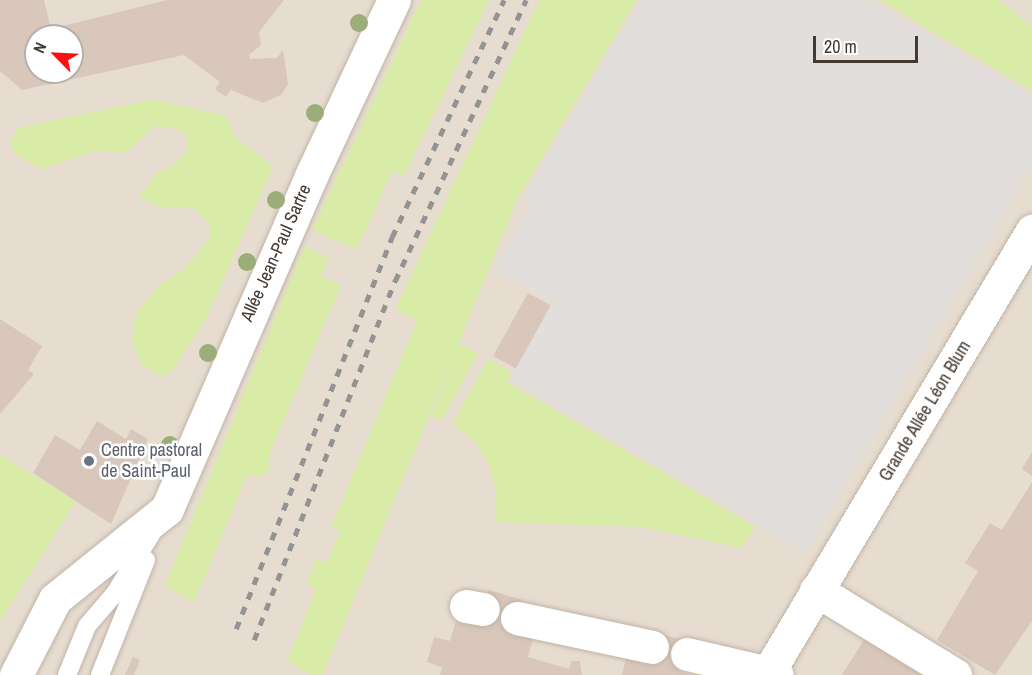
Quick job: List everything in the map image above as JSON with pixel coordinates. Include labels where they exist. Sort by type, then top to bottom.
[{"type":"street","name":"Allée Jean-Paul Sartre","points":[[16,675],[55,599],[167,509],[310,176],[394,0]]},
{"type":"street","name":"Grande Allée Léon Blum","points":[[687,654],[773,673],[816,590],[1032,231]]},
{"type":"street","points":[[816,590],[955,675]]},
{"type":"street","points":[[517,618],[652,647]]},
{"type":"lane","points":[[67,675],[87,627],[116,592],[167,509]]},
{"type":"lane","name":"Allée Jean-Paul Sartre","points":[[100,675],[167,509]]},
{"type":"shaded area","points":[[0,0],[1032,0],[1032,675],[0,675]]},
{"type":"shaded area","points":[[640,0],[869,0],[1032,96],[1032,165],[805,552],[508,379],[553,303],[494,269],[532,202],[524,197]]},
{"type":"green space","points":[[421,0],[489,0],[404,176],[392,171],[357,250],[312,230]]},
{"type":"green space","points":[[539,0],[637,0],[517,200],[323,675],[310,675],[287,661],[316,589],[307,584],[316,559],[327,563],[340,531],[331,527],[417,320],[395,310]]},
{"type":"green space","points":[[879,0],[999,0],[1032,27],[1032,91]]},
{"type":"green space","points":[[154,99],[226,116],[235,137],[273,166],[207,317],[172,371],[161,377],[140,363],[132,339],[136,313],[159,285],[185,268],[210,237],[210,224],[191,207],[161,208],[139,197],[157,172],[175,164],[188,150],[188,137],[175,128],[155,126],[126,153],[94,151],[42,169],[13,153],[10,142],[18,128]]},
{"type":"green space","points":[[304,246],[329,258],[321,277],[341,285],[269,455],[270,470],[261,477],[247,475],[194,603],[165,585]]},
{"type":"green space","points":[[458,343],[478,353],[442,420],[431,417]]},
{"type":"green space","points":[[488,359],[512,372],[507,382],[755,526],[742,548],[643,527],[495,522],[496,489],[488,463],[475,442],[452,424]]},
{"type":"green space","points":[[0,455],[76,501],[0,621]]},
{"type":"building","points":[[0,0],[44,0],[50,24],[24,24],[24,84],[50,84],[22,90],[0,71]]},
{"type":"building","points":[[167,0],[284,0],[259,32],[261,45],[249,55],[250,59],[277,58],[283,50],[288,84],[282,94],[263,103],[231,90],[226,97],[215,89],[220,82],[184,55],[84,77],[84,24],[71,24]]},
{"type":"building","points":[[528,293],[551,306],[516,369],[493,356]]},
{"type":"building","points":[[0,319],[42,346],[28,370],[34,374],[0,414]]},
{"type":"building","name":"Centre pastoral de Saint-Paul","points":[[97,421],[126,439],[131,429],[148,439],[111,524],[33,473],[55,435],[80,450]]},
{"type":"building","points":[[1032,452],[1032,476],[1022,469]]},
{"type":"building","points":[[1032,482],[1032,621],[995,675],[937,640],[978,571],[965,563],[990,523],[1002,530]]},
{"type":"building","points":[[489,590],[522,600],[513,630],[534,636],[528,657],[569,669],[572,661],[580,661],[582,675],[440,675],[442,667],[427,662],[434,637],[450,641],[458,614],[480,620]]},
{"type":"building","points":[[656,633],[690,642],[682,672],[691,675],[622,675],[626,658],[646,664]]},
{"type":"building","points":[[865,638],[926,675],[842,675]]},
{"type":"building","points":[[133,657],[140,660],[134,675],[125,675]]},
{"type":"railway","points":[[236,629],[392,237],[504,0]]},
{"type":"railway","points":[[254,640],[395,281],[526,0]]},
{"type":"place","name":"Centre pastoral de Saint-Paul","points":[[89,461]]}]
